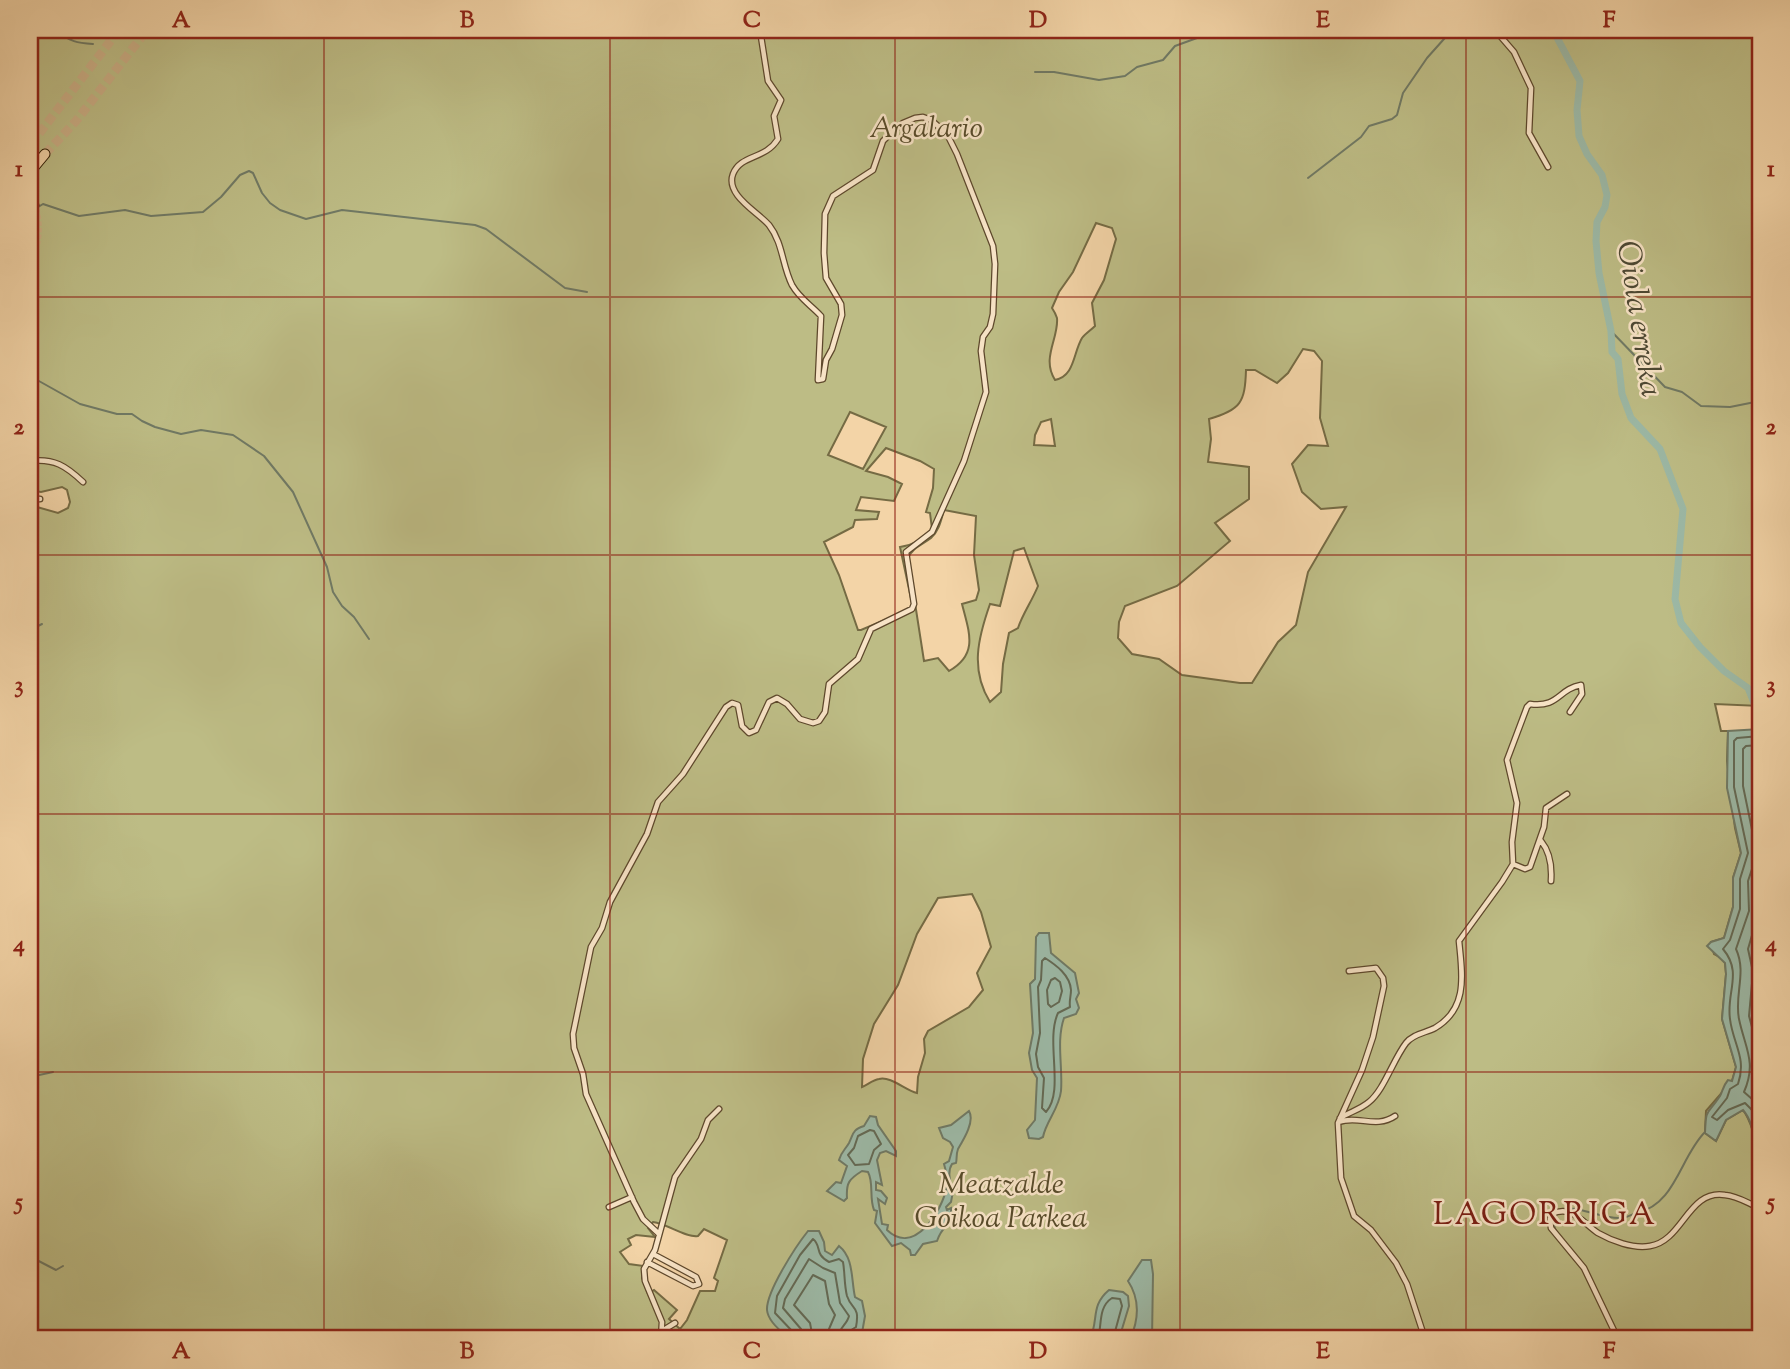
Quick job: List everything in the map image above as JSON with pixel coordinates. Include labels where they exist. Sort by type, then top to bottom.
[{"type":"highway","points":[[30,172],[45,154]]},
{"type":"street","points":[[659,1234],[643,1219],[586,1094],[573,1042],[587,960],[606,911],[647,834],[658,802],[683,774],[726,707],[732,703],[738,705],[742,726],[749,733],[757,730],[769,702],[776,698],[787,704],[800,719],[813,723],[819,720],[825,712],[830,684],[858,659],[872,629],[912,609],[914,604],[906,552],[932,532],[964,461],[986,391],[981,351],[983,337],[990,327],[993,314],[993,246],[962,165],[947,134],[937,125],[923,117],[903,123],[883,141],[873,170],[833,196],[825,214],[826,278],[841,304],[842,315],[826,360],[825,375],[818,380],[821,316],[806,304],[796,291],[780,242],[772,229],[739,196],[732,185],[732,176],[738,166],[744,161],[765,154],[778,139],[774,116],[781,100],[768,81],[760,30]]},
{"type":"street","points":[[1495,30],[1514,52],[1531,88],[1530,134],[1548,167]]},
{"type":"street","points":[[30,193],[36,205]]},
{"type":"street","points":[[30,461],[51,460],[62,464],[83,482]]},
{"type":"street","points":[[30,499],[40,499]]},
{"type":"street","points":[[1339,1120],[1370,1102],[1411,1038],[1434,1028],[1451,1015],[1463,983],[1459,941],[1461,936],[1513,864],[1512,842],[1517,803],[1508,768],[1508,756],[1528,705],[1533,703],[1543,706],[1581,685],[1582,694],[1570,712]]},
{"type":"street","points":[[1513,864],[1528,869],[1540,840],[1546,808],[1567,793]]},
{"type":"street","points":[[1540,840],[1545,846],[1552,869],[1551,881]]},
{"type":"street","points":[[1349,971],[1376,968],[1383,978],[1384,986],[1373,1037],[1362,1070],[1339,1120],[1340,1178],[1350,1211],[1381,1240],[1396,1263],[1407,1284],[1425,1339]]},
{"type":"street","points":[[661,1339],[659,1313],[645,1281],[644,1269],[653,1254],[675,1177],[701,1139],[708,1120],[719,1109]]},
{"type":"street","points":[[1339,1120],[1352,1118],[1378,1123],[1395,1116]]},
{"type":"street","points":[[1618,1339],[1584,1268],[1551,1228],[1552,1214],[1562,1211],[1580,1216],[1594,1231],[1607,1238],[1646,1247],[1662,1243],[1669,1238],[1696,1204],[1712,1195],[1734,1196],[1760,1208]]},
{"type":"street","points":[[609,1207],[632,1197]]},
{"type":"street","points":[[647,1262],[693,1286],[699,1284],[696,1277],[653,1254]]},
{"type":"street","points":[[662,1331],[675,1323]]},
{"type":"green space","points":[[30,30],[1760,30],[1760,706],[1715,704],[1721,731],[1728,731],[1727,761],[1735,828],[1741,853],[1733,878],[1733,907],[1724,938],[1711,942],[1714,954],[1725,963],[1722,1019],[1736,1067],[1732,1081],[1706,1111],[1705,1133],[1716,1141],[1726,1120],[1743,1110],[1760,1148],[1760,1339],[30,1339],[30,524],[37,507],[58,513],[68,508],[70,502],[67,490],[62,487],[41,492],[30,490]],"holes":[[[1096,223],[1112,228],[1116,239],[1104,280],[1092,303],[1095,326],[1082,338],[1070,369],[1062,378],[1055,380],[1051,372],[1050,356],[1057,318],[1052,308],[1073,272]],[[1303,349],[1314,351],[1322,361],[1320,418],[1328,446],[1308,445],[1292,464],[1302,492],[1321,509],[1346,507],[1308,572],[1296,625],[1278,642],[1252,683],[1182,675],[1159,659],[1132,654],[1118,638],[1119,622],[1125,606],[1177,586],[1230,541],[1215,523],[1249,499],[1249,467],[1208,462],[1211,439],[1209,419],[1228,412],[1239,403],[1244,390],[1246,370],[1255,370],[1277,383],[1288,373]],[[850,412],[886,427],[863,469],[828,455]],[[1051,419],[1055,446],[1034,445],[1041,422]],[[886,448],[934,469],[933,488],[926,512],[930,513],[932,529],[918,541],[900,547],[911,609],[858,630],[824,542],[853,527],[855,520],[877,519],[879,512],[856,510],[861,497],[894,501],[902,484],[866,471]],[[944,510],[976,516],[974,555],[979,590],[976,600],[962,604],[969,633],[968,650],[965,657],[949,671],[938,658],[924,661],[908,558],[938,529]],[[1024,548],[1038,586],[1018,628],[1009,633],[1001,692],[990,702],[980,678],[979,642],[990,604],[1000,606],[1014,551]],[[972,894],[981,912],[991,947],[977,973],[983,990],[969,1007],[928,1031],[924,1039],[925,1053],[918,1077],[917,1093],[884,1079],[875,1080],[862,1087],[863,1059],[874,1024],[898,985],[917,934],[938,898]],[[653,1222],[693,1236],[698,1236],[704,1229],[727,1240],[714,1278],[718,1281],[715,1291],[700,1291],[680,1329],[669,1319],[677,1310],[654,1290],[648,1294],[642,1278],[644,1266],[629,1264],[620,1252],[631,1245],[628,1239],[636,1235],[655,1237],[648,1228]]]},
{"type":"water","points":[[1760,729],[1760,1148],[1753,1141],[1751,1125],[1743,1110],[1726,1120],[1716,1141],[1705,1133],[1708,1112],[1728,1080],[1732,1081],[1736,1067],[1722,1019],[1725,963],[1707,946],[1724,938],[1733,907],[1733,878],[1741,853],[1727,788],[1728,731]]},
{"type":"water","points":[[1039,933],[1049,933],[1051,953],[1075,973],[1079,1008],[1076,1014],[1064,1018],[1060,1036],[1060,1097],[1043,1137],[1039,1139],[1029,1138],[1027,1130],[1035,1120],[1037,1078],[1032,1070],[1029,1053],[1033,1033],[1030,984],[1035,979],[1036,937]]},
{"type":"water","points":[[969,1111],[970,1125],[958,1149],[956,1163],[952,1164],[950,1169],[950,1181],[952,1187],[954,1186],[951,1202],[946,1207],[947,1210],[951,1208],[951,1214],[954,1216],[960,1214],[964,1219],[950,1223],[937,1241],[923,1244],[915,1255],[911,1255],[910,1250],[901,1243],[892,1246],[875,1223],[877,1211],[874,1210],[868,1172],[862,1171],[851,1179],[844,1201],[827,1191],[836,1182],[841,1183],[847,1166],[839,1160],[854,1132],[864,1126],[870,1116],[876,1117],[878,1125],[896,1151],[896,1156],[886,1151],[880,1153],[877,1160],[882,1185],[876,1182],[876,1190],[881,1191],[887,1198],[885,1204],[878,1199],[882,1224],[888,1225],[887,1230],[897,1237],[907,1238],[917,1234],[933,1218],[947,1186],[944,1164],[949,1161],[953,1147],[943,1138],[939,1128],[951,1125]]},
{"type":"water","points":[[808,1231],[819,1231],[825,1251],[832,1255],[839,1246],[847,1256],[855,1297],[862,1301],[865,1316],[862,1333],[845,1339],[787,1336],[769,1317],[767,1310],[771,1292],[789,1258]]},
{"type":"water","points":[[1142,1260],[1151,1260],[1153,1274],[1152,1339],[1130,1339],[1137,1310],[1135,1295],[1128,1281]]},
{"type":"water","points":[[1109,1290],[1123,1292],[1128,1296],[1129,1306],[1119,1339],[1090,1339],[1099,1302]]},
{"type":"waterway","points":[[58,30],[70,39],[93,44]]},
{"type":"waterway","points":[[1035,72],[1054,72],[1099,80],[1125,76],[1137,67],[1163,60],[1175,46],[1211,30]]},
{"type":"waterway","points":[[1308,178],[1361,137],[1369,126],[1397,115],[1403,93],[1427,58],[1452,30]]},
{"type":"waterway","name":"Oiola erreka","points":[[1553,30],[1580,81],[1577,110],[1579,136],[1587,154],[1602,175],[1607,195],[1605,207],[1597,222],[1596,241],[1612,352],[1618,359],[1622,394],[1631,418],[1660,449],[1683,509],[1675,599],[1681,623],[1724,671],[1748,688],[1756,708]]},
{"type":"waterway","points":[[30,208],[35,209],[43,204],[79,216],[125,210],[151,216],[203,212],[221,197],[240,175],[249,171],[253,173],[262,193],[280,210],[306,219],[342,210],[475,225],[486,229],[565,288],[587,292]]},
{"type":"waterway","points":[[1611,331],[1665,387],[1682,392],[1701,406],[1730,407],[1760,401]]},
{"type":"waterway","points":[[30,376],[80,404],[117,414],[132,414],[155,427],[181,434],[201,430],[233,435],[264,456],[293,492],[327,567],[333,592],[369,639]]},
{"type":"waterway","points":[[30,630],[42,624]]},
{"type":"waterway","points":[[30,1077],[53,1072]]},
{"type":"waterway","points":[[1562,1209],[1577,1209],[1621,1218],[1650,1208],[1669,1190],[1696,1142],[1705,1132]]},
{"type":"waterway","points":[[1556,1216],[1553,1223],[1556,1231]]},
{"type":"waterway","points":[[31,1257],[56,1270],[63,1266]]},
{"type":"tunnel","points":[[31,144],[119,30]]},
{"type":"tunnel","points":[[45,154],[76,121],[147,30]]},
{"type":"tunnel","points":[[30,270],[39,238],[36,205]]},
{"type":"district","name":"LAGORRIGA","points":[[1545,1216]]},
{"type":"park label","name":"Argalario","points":[[926,129]]},
{"type":"park label","name":"Meatzalde Goikoa Parkea","points":[[1001,1202]]}]
